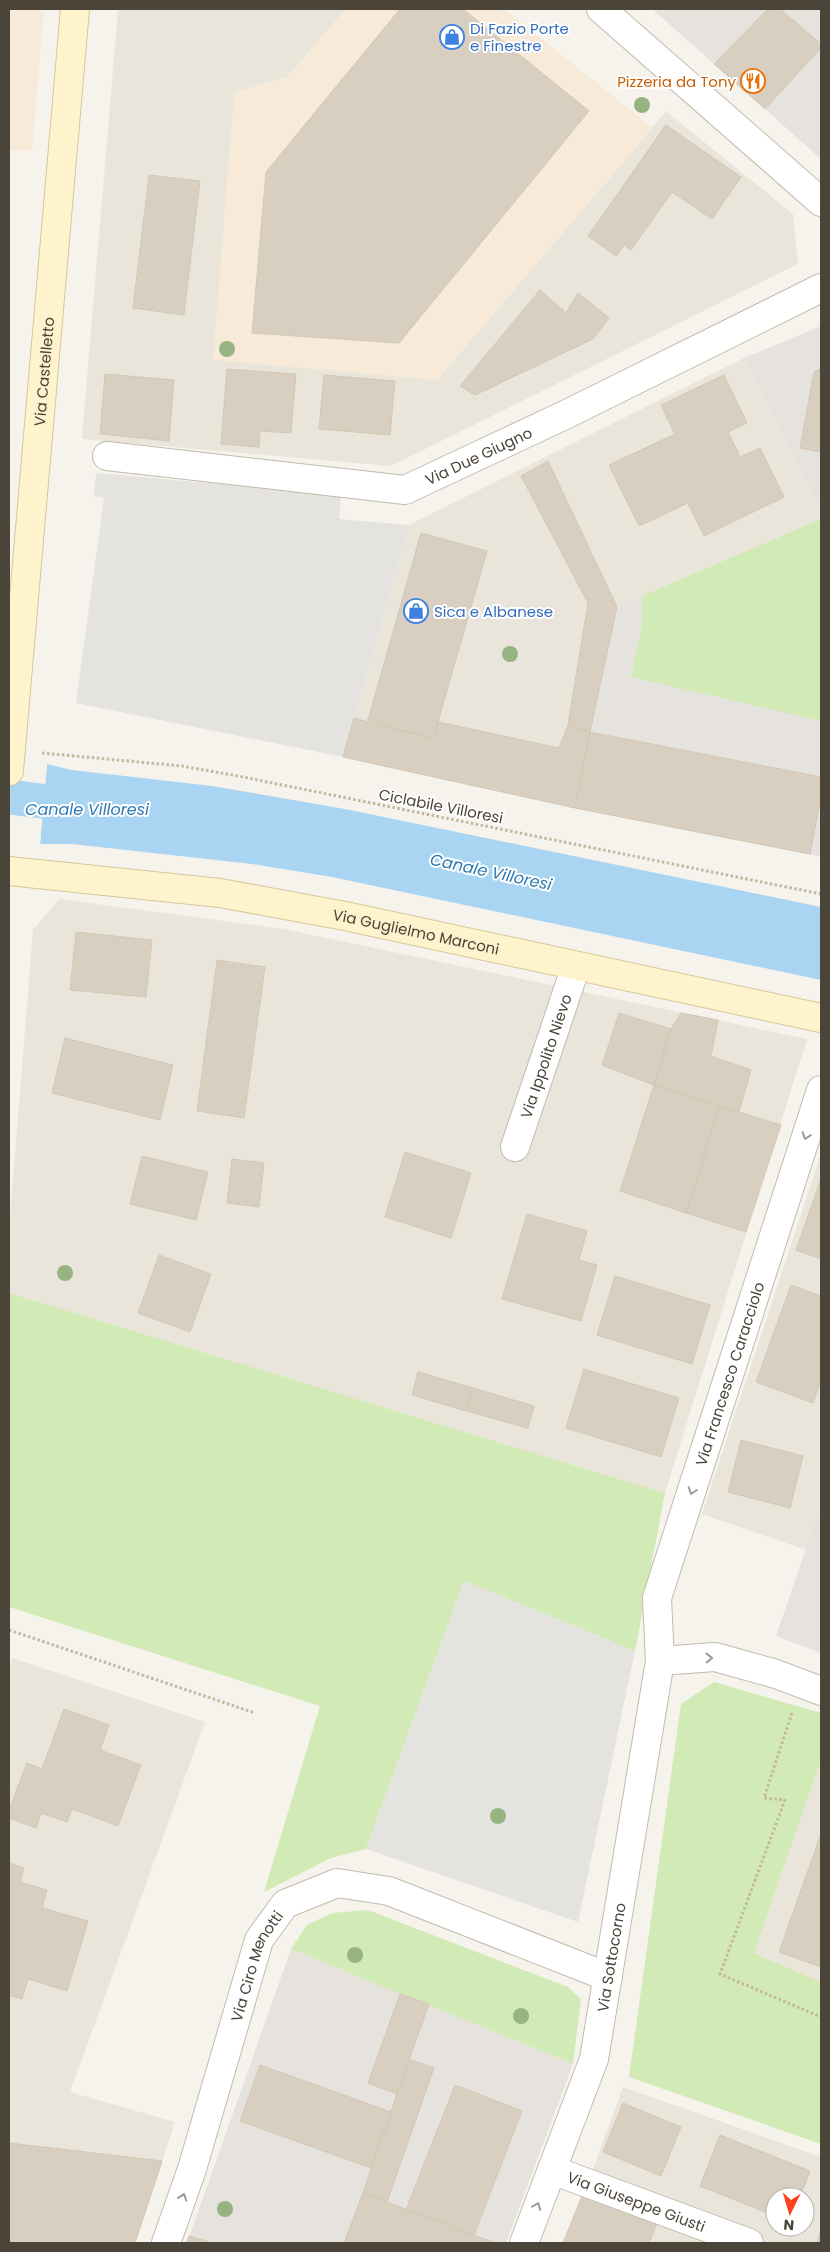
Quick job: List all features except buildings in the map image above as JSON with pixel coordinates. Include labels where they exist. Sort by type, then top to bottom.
[{"type":"street","name":"Via Castelletto","points":[[11,753],[75,9]]},
{"type":"street","points":[[601,9],[821,202]]},
{"type":"street","name":"Via Due Giugno","points":[[107,456],[405,490],[567,414],[821,288]]},
{"type":"street","name":"Via Guglielmo Marconi","points":[[9,871],[220,893],[345,916],[821,1018]]},
{"type":"street","name":"Via Ippolito Nievo","points":[[515,1146],[576,966]]},
{"type":"street","name":"Via Francesco Caracciolo","points":[[660,1661],[657,1598],[821,1090]]},
{"type":"street","points":[[660,1661],[715,1657],[776,1674],[812,1687]]},
{"type":"street","name":"Via Sottocorno","points":[[524,2243],[594,2059],[660,1661]]},
{"type":"street","name":"Via Ciro Menotti","points":[[166,2243],[192,2169],[258,1940],[286,1904],[337,1883],[388,1891],[608,1977]]},
{"type":"street","name":"Via Giuseppe Giusti","points":[[552,2170],[749,2243]]},
{"type":"path","name":"Ciclabile Villoresi","points":[[54,755],[182,766],[238,776],[821,894]]},
{"type":"path","points":[[9,1630],[255,1713]]},
{"type":"path","points":[[812,1687],[764,1798],[786,1800],[720,1974],[821,2016]]},
{"type":"shaded area","points":[[9,9],[44,9],[32,151],[9,150]]},
{"type":"shaded area","points":[[118,9],[346,9],[287,77],[234,93],[437,380],[666,111],[793,214],[798,264],[391,466],[82,439]]},
{"type":"shaded area","points":[[346,9],[504,9],[653,128],[437,380],[213,360],[234,93],[287,77]]},
{"type":"shaded area","points":[[652,9],[821,9],[821,159],[765,109]]},
{"type":"shaded area","points":[[821,326],[821,511],[744,358]]},
{"type":"shaded area","points":[[744,358],[821,511],[821,519],[617,607],[575,808],[343,757],[409,525]]},
{"type":"shaded area","points":[[96,473],[341,495],[339,519],[409,525],[343,757],[76,703],[104,498],[94,496]]},
{"type":"shaded area","points":[[821,519],[821,857],[575,808],[617,607]]},
{"type":"shaded area","points":[[59,899],[284,929],[807,1039],[665,1493],[9,1293],[9,1229],[33,930]]},
{"type":"shaded area","points":[[821,1154],[821,1505],[806,1550],[702,1514]]},
{"type":"shaded area","points":[[821,1505],[821,1653],[776,1636]]},
{"type":"shaded area","points":[[464,1581],[635,1651],[578,1922],[366,1849]]},
{"type":"shaded area","points":[[12,1658],[205,1722],[70,2092],[175,2122],[135,2243],[9,2243],[9,1668]]},
{"type":"shaded area","points":[[821,1760],[821,1982],[754,1953]]},
{"type":"shaded area","points":[[291,1949],[573,2064],[506,2243],[187,2243]]},
{"type":"shaded area","points":[[623,2087],[821,2157],[821,2230],[817,2243],[566,2243]]},
{"type":"green space","points":[[821,519],[821,721],[631,677],[642,624],[642,596]]},
{"type":"green space","points":[[9,1293],[665,1493],[635,1651],[464,1581],[366,1849],[331,1858],[264,1892],[320,1706],[9,1607]]},
{"type":"green space","points":[[714,1682],[821,1713],[821,1760],[754,1953],[821,1982],[821,2144],[629,2077],[681,1704]]},
{"type":"green space","points":[[368,1910],[568,1987],[581,1999],[573,2064],[291,1949],[307,1925],[332,1913]]},
{"type":"water","name":"Canale Villoresi","points":[[47,764],[72,770],[212,786],[345,809],[821,907],[821,980],[332,877],[252,864],[72,844],[40,844]]},
{"type":"pier","points":[[45,763],[47,764],[40,844],[38,844]]},
{"type":"waterway","name":"Canale Villoresi","points":[[9,797],[90,807]]},
{"type":"place","name":"Di Fazio Porte e Finestre","points":[[452,37]]},
{"type":"place","name":"Pizzeria da Tony","points":[[753,81]]},
{"type":"place","name":"Sica e Albanese","points":[[416,611]]}]
